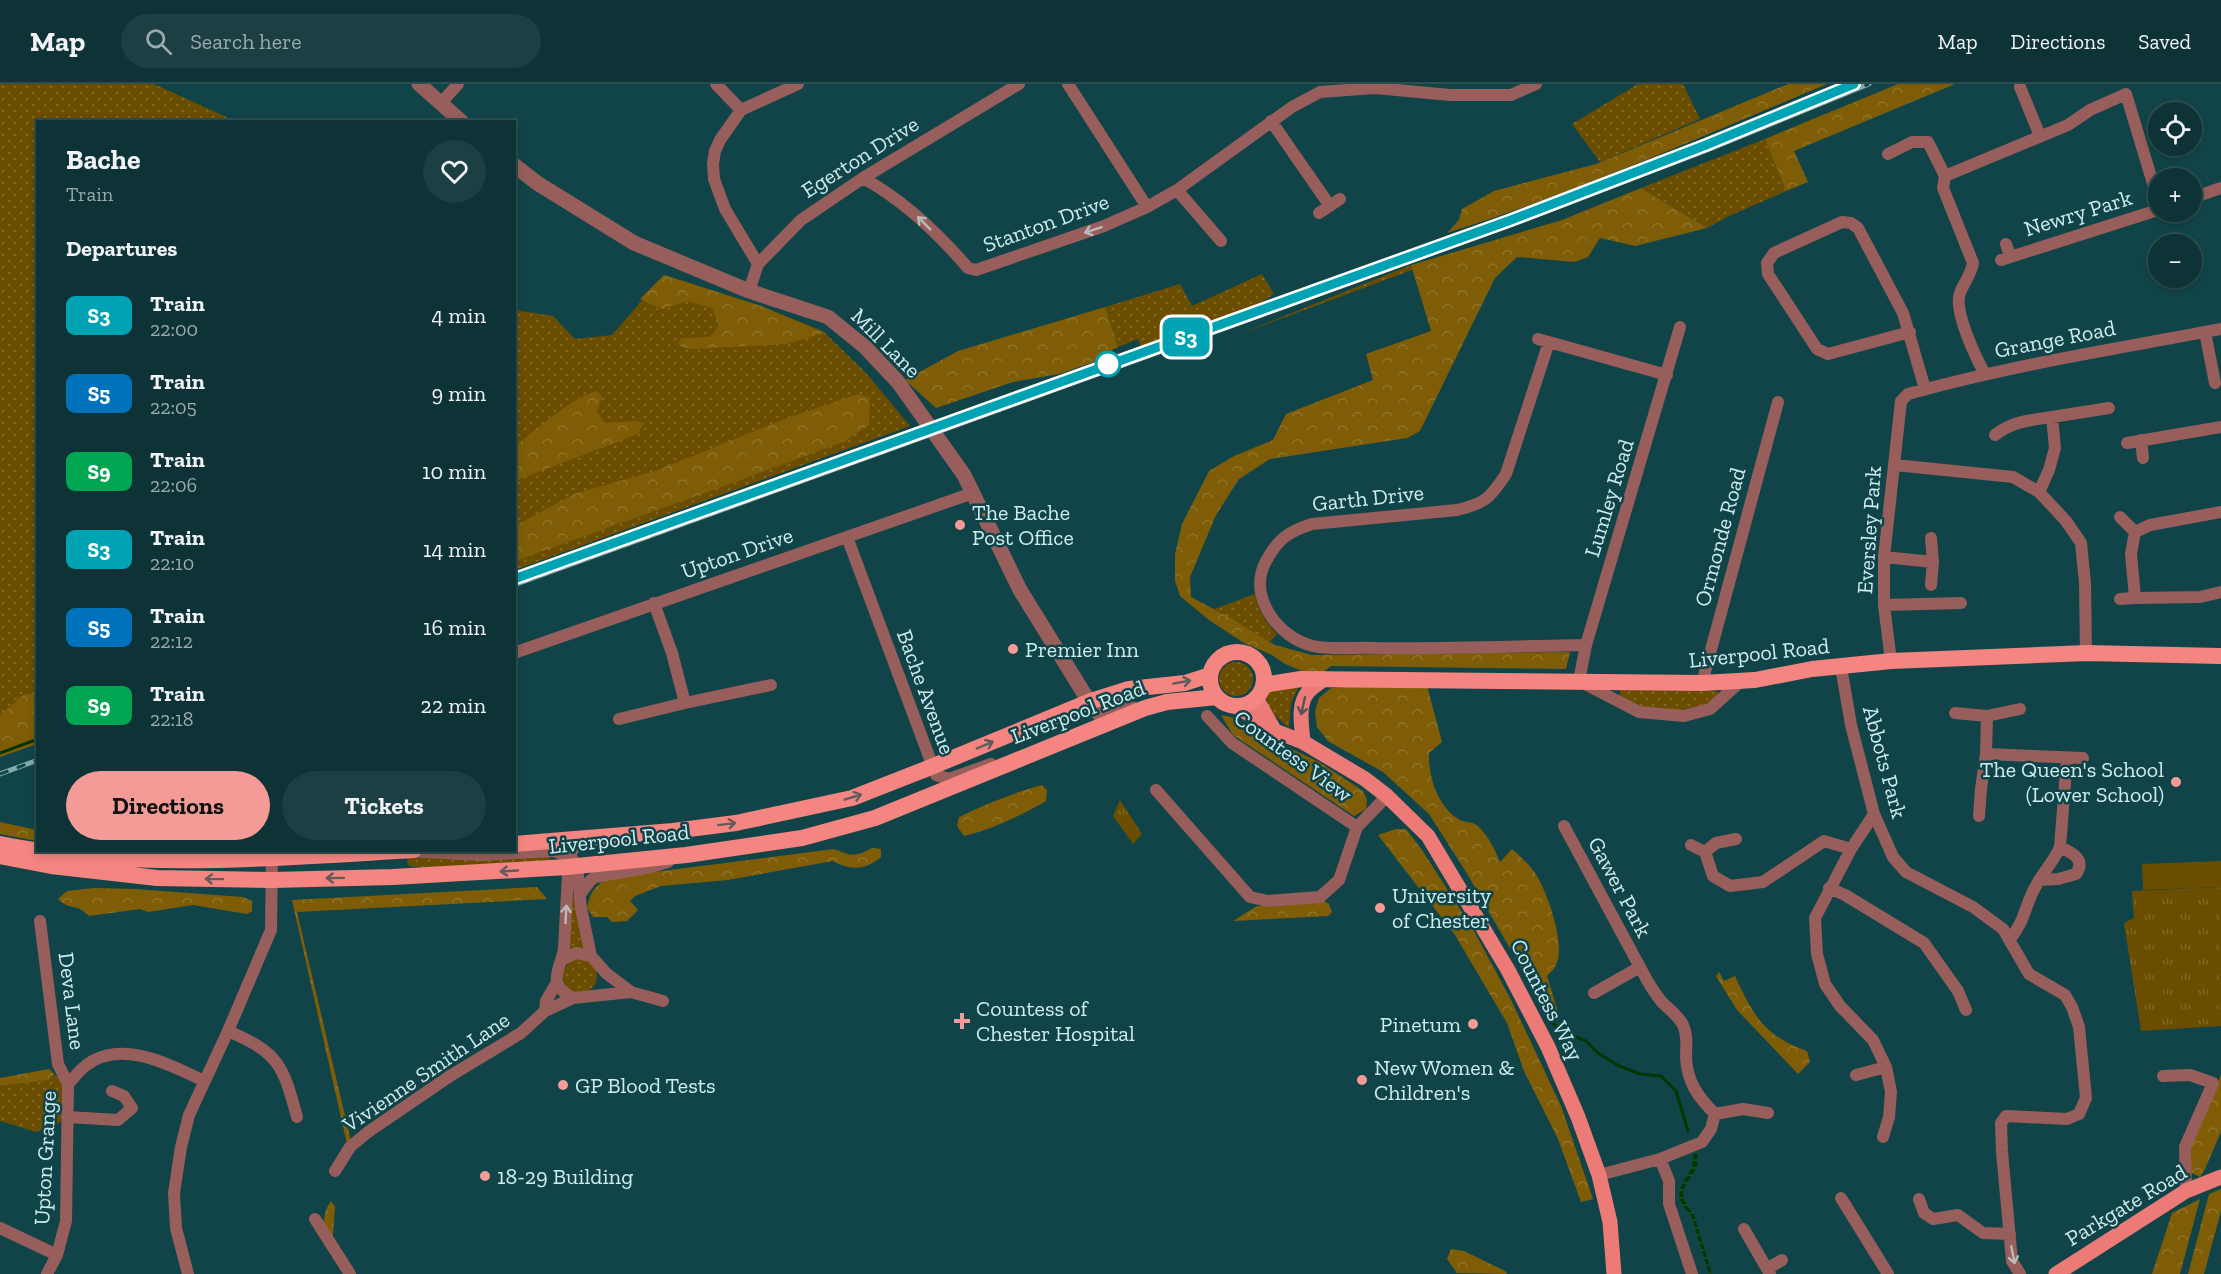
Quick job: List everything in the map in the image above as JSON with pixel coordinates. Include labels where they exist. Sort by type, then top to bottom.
[{"type":"highway","points":[[1233,652],[1248,654],[1260,664],[1264,673],[1260,692],[1249,703],[1236,706],[1227,704],[1217,697],[1212,689],[1210,675],[1217,660],[1233,652]]},
{"type":"highway","name":"Liverpool Road","points":[[1260,664],[1301,679],[1579,681],[1643,684],[1741,681],[1812,669],[1891,661],[2086,653],[2221,656]]},
{"type":"highway","name":"Liverpool Road","points":[[516,844],[725,824],[852,798],[1091,701],[1129,689],[1185,682],[1210,675]]},
{"type":"highway","name":"Liverpool Road","points":[[1260,692],[1301,679]]},
{"type":"highway","name":"Liverpool Road","points":[[0,856],[51,866],[157,878],[273,880],[393,877],[686,855],[802,837],[876,818],[1145,708],[1175,701],[1217,697]]},
{"type":"highway","points":[[585,838],[577,849],[583,857],[634,852],[686,855]]},
{"type":"highway","points":[[0,844],[36,852]]},
{"type":"highway","points":[[38,852],[160,860],[361,852]]},
{"type":"main road","points":[[1303,742],[1300,714],[1303,703],[1307,693],[1324,680]]},
{"type":"main road","points":[[1260,692],[1275,731]]},
{"type":"main road","name":"Countess Way","points":[[1236,706],[1275,731],[1303,742],[1365,779],[1387,796],[1428,836],[1508,970],[1548,1047],[1578,1117],[1599,1175],[1610,1222],[1614,1274]]},
{"type":"main road","name":"Parkgate Road","points":[[2056,1274],[2186,1191],[2221,1177]]},
{"type":"street","points":[[419,84],[460,120]]},
{"type":"street","points":[[441,103],[458,84]]},
{"type":"street","points":[[716,84],[741,110]]},
{"type":"street","points":[[758,264],[725,208],[714,179],[715,152],[720,140],[741,110],[798,84]]},
{"type":"street","name":"Egerton Drive","points":[[748,291],[758,264],[801,220],[863,178],[1020,84]]},
{"type":"street","points":[[1074,86],[1147,207],[1177,190],[1271,121],[1306,98],[1320,92],[1375,86],[1450,95],[1511,95],[1536,84]]},
{"type":"street","points":[[2019,87],[2040,136]]},
{"type":"street","points":[[1945,176],[2068,125],[2124,89],[2148,168]]},
{"type":"street","points":[[1271,121],[1324,209],[1340,199]]},
{"type":"street","points":[[1888,154],[1912,142],[1928,142],[1945,176],[1943,188],[1973,263],[1971,273],[1959,294],[1958,307],[1963,317],[1970,346],[1985,374]]},
{"type":"street","points":[[882,188],[880,181],[884,165]]},
{"type":"street","name":"Mill Lane","points":[[516,167],[537,183],[634,243],[748,291],[828,317],[865,347],[898,382],[950,453],[973,493],[1020,590],[1091,701]]},
{"type":"street","name":"Stanton Drive","points":[[863,178],[882,188],[917,216],[968,268],[976,270],[1104,226],[1147,207]]},
{"type":"street","points":[[2202,195],[2221,188]]},
{"type":"street","points":[[1177,190],[1215,226],[1221,241]]},
{"type":"street","name":"Newry Park","points":[[2006,253],[2148,213]]},
{"type":"street","points":[[1910,332],[1828,354],[1817,350],[1768,274],[1767,262],[1774,253],[1842,222],[1851,223],[1858,228],[1903,313],[1910,332],[1925,389]]},
{"type":"street","name":"Lumley Road","points":[[1579,681],[1586,645],[1680,327]]},
{"type":"street","name":"Grange Road","points":[[1901,401],[1908,394],[1985,374],[2221,329]]},
{"type":"street","points":[[2205,332],[2215,383]]},
{"type":"street","name":"Garth Drive","points":[[1586,645],[1396,648],[1313,646],[1289,635],[1270,616],[1260,595],[1263,569],[1274,546],[1292,531],[1312,524],[1457,510],[1480,504],[1495,491],[1506,474],[1543,341],[1667,375]]},
{"type":"street","name":"Eversley Park","points":[[1891,661],[1884,605],[1884,557],[1901,401]]},
{"type":"street","name":"Ormonde Road","points":[[1702,683],[1778,402]]},
{"type":"street","points":[[1995,435],[2021,422],[2109,408]]},
{"type":"street","points":[[2039,492],[2055,448],[2052,417]]},
{"type":"street","points":[[2127,442],[2221,427]]},
{"type":"street","points":[[2141,440],[2144,459]]},
{"type":"street","points":[[1894,465],[2013,477],[2039,492],[2066,521],[2081,543],[2085,583],[2086,653]]},
{"type":"street","name":"Upton Drive","points":[[516,652],[973,493]]},
{"type":"street","points":[[2135,532],[2150,525],[2221,512]]},
{"type":"street","points":[[2120,517],[2135,532]]},
{"type":"street","points":[[2135,532],[2131,554],[2135,598]]},
{"type":"street","name":"Bache Avenue","points":[[847,537],[931,767],[936,775],[949,779],[982,766],[1022,757]]},
{"type":"street","points":[[1931,538],[1933,562],[1931,585]]},
{"type":"street","points":[[1884,557],[1933,562]]},
{"type":"street","points":[[2120,599],[2200,597],[2221,592]]},
{"type":"street","points":[[654,603],[672,653],[685,703]]},
{"type":"street","points":[[1884,605],[1961,603]]},
{"type":"street","name":"Abbots Park","points":[[1841,667],[1851,725],[1874,814],[1893,857],[1906,872],[1973,907],[2002,929],[2029,974],[2065,995],[2079,1027],[2086,1098],[2079,1114],[2067,1119],[2006,1116],[2001,1124],[2012,1261],[2020,1274]]},
{"type":"street","points":[[1579,681],[1639,712],[1684,716],[1710,709],[1741,681]]},
{"type":"street","points":[[620,718],[771,685]]},
{"type":"street","points":[[1091,701],[1100,714],[1145,708]]},
{"type":"street","points":[[1955,713],[1987,716],[2019,709]]},
{"type":"street","name":"Countess View","points":[[1207,716],[1232,743],[1357,827]]},
{"type":"street","points":[[1979,816],[1986,754],[1987,716]]},
{"type":"street","points":[[1986,754],[2083,758]]},
{"type":"street","points":[[2010,939],[2019,929],[2039,880],[2055,860],[2060,848],[2067,758]]},
{"type":"street","points":[[1156,790],[1250,897],[1269,901],[1294,901],[1320,897],[1338,880],[1357,827],[1387,796]]},
{"type":"street","points":[[1874,814],[1851,849],[1815,918],[1816,954],[1825,984],[1840,1006],[1873,1040],[1886,1067],[1891,1092],[1889,1117],[1883,1137]]},
{"type":"street","name":"Gawer Park","points":[[1564,826],[1640,967],[1662,1002],[1684,1026],[1687,1041],[1688,1077],[1702,1101],[1715,1114]]},
{"type":"street","points":[[585,838],[577,843],[571,863],[562,960],[556,974],[557,982],[566,994],[573,998],[631,993],[663,1001]]},
{"type":"street","points":[[1705,852],[1716,843],[1736,839]]},
{"type":"street","points":[[1691,845],[1705,852],[1713,876],[1730,886],[1763,882],[1824,841],[1851,849]]},
{"type":"street","points":[[2039,880],[2058,879],[2076,874],[2080,868],[2080,861],[2069,851],[2060,848]]},
{"type":"street","points":[[424,852],[480,855],[554,851],[571,863],[595,961],[602,972],[600,985],[592,995]]},
{"type":"street","points":[[188,1274],[176,1228],[174,1193],[181,1147],[189,1115],[271,930],[272,854]]},
{"type":"street","points":[[580,894],[590,880],[596,877],[651,867],[686,855]]},
{"type":"street","points":[[1829,888],[1845,895],[1924,943],[1958,991],[1966,1010]]},
{"type":"street","name":"Deva Lane","points":[[40,921],[58,1064],[68,1084]]},
{"type":"street","points":[[562,960],[576,953],[595,961],[631,993]]},
{"type":"street","name":"Gawer Park","points":[[1594,993],[1640,967]]},
{"type":"street","name":"Vivienne Smith Lane","points":[[545,1011],[546,1001],[557,982]]},
{"type":"street","name":"Vivienne Smith Lane","points":[[335,1171],[350,1147],[358,1140],[450,1076],[521,1033],[545,1011],[573,998]]},
{"type":"street","points":[[228,1031],[256,1043],[272,1056],[283,1073],[292,1095],[297,1117]]},
{"type":"street","name":"Upton Grange","points":[[47,1274],[57,1255],[66,1221],[68,1084],[84,1066],[111,1055],[150,1056],[204,1081]]},
{"type":"street","points":[[1856,1075],[1886,1067]]},
{"type":"street","points":[[2163,1076],[2190,1075],[2212,1083],[2185,1147],[2186,1191]]},
{"type":"street","points":[[67,1117],[118,1120],[132,1108],[124,1096],[112,1091]]},
{"type":"street","points":[[1599,1175],[1660,1159],[1702,1142],[1711,1129],[1715,1114],[1743,1109],[1768,1113]]},
{"type":"street","points":[[1660,1159],[1669,1181],[1669,1204],[1692,1274]]},
{"type":"street","points":[[1841,1198],[1888,1274]]},
{"type":"street","points":[[1919,1199],[1924,1214],[1933,1219],[1958,1215],[1983,1233],[2010,1234]]},
{"type":"street","points":[[315,1219],[350,1274]]},
{"type":"street","points":[[0,1228],[57,1255]]},
{"type":"street","points":[[1744,1229],[1769,1271],[1782,1260]]},
{"type":"green space","points":[[0,84],[154,84],[233,120],[36,120],[36,742],[0,756]]},
{"type":"green space","points":[[1638,84],[1683,84],[1700,119],[1600,162],[1572,124]]},
{"type":"green space","points":[[1788,84],[1827,84],[1591,182],[1447,233],[1459,220],[1462,209],[1494,191],[1596,164]]},
{"type":"green space","points":[[1898,84],[1955,84],[1794,151],[1808,182],[1786,191],[1765,139]]},
{"type":"green space","points":[[1765,139],[1786,191],[1707,228],[1641,188]]},
{"type":"green space","points":[[1641,188],[1707,228],[1635,246],[1600,238],[1588,257],[1574,262],[1517,257],[1495,278],[1420,431],[1407,438],[1270,459],[1239,479],[1216,515],[1190,577],[1191,597],[1275,645],[1312,655],[1570,652],[1566,669],[1331,666],[1321,674],[1305,672],[1244,643],[1209,620],[1180,596],[1175,581],[1175,554],[1182,524],[1209,471],[1234,456],[1273,440],[1286,414],[1373,380],[1366,354],[1431,331],[1411,265],[1562,220]]},
{"type":"green space","points":[[1411,265],[1412,270],[1237,335]]},
{"type":"green space","points":[[1262,274],[1274,294],[1262,302],[1141,347],[1138,339],[1118,347],[1105,307],[1180,284],[1192,306]]},
{"type":"green space","points":[[664,275],[761,306],[823,331],[866,373],[910,426],[516,570],[516,310],[553,316],[575,339],[612,335]]},
{"type":"green space","points":[[664,275],[761,306],[824,333],[787,344],[683,348],[678,343],[682,338],[710,337],[719,326],[712,308],[688,301],[662,309],[640,299]]},
{"type":"green space","points":[[1105,307],[1118,347],[1112,350],[1114,355],[1059,374],[1013,382],[936,408],[905,380],[958,351]]},
{"type":"green space","points":[[597,391],[602,397],[597,412],[605,423],[636,421],[644,423],[638,434],[516,481],[516,445],[587,394]]},
{"type":"green space","points":[[858,394],[870,398],[869,425],[843,442],[516,561],[516,525],[574,494],[655,471],[782,420]]},
{"type":"green space","points":[[1255,594],[1263,616],[1277,634],[1270,642],[1214,609]]},
{"type":"green space","points":[[1236,662],[1248,667],[1253,679],[1248,691],[1236,696],[1224,691],[1219,679],[1224,667]]},
{"type":"green space","points":[[1382,685],[1427,686],[1442,742],[1429,753],[1430,771],[1440,800],[1452,815],[1478,826],[1491,843],[1500,862],[1512,849],[1537,876],[1550,907],[1559,945],[1559,956],[1547,976],[1559,1015],[1546,1011],[1466,872],[1429,814],[1383,772],[1328,741],[1317,727],[1315,711],[1319,698],[1331,688]]},
{"type":"green space","points":[[1299,686],[1291,703],[1289,728],[1270,709],[1266,693],[1271,690]]},
{"type":"green space","points":[[1620,690],[1717,691],[1719,696],[1707,705],[1675,711],[1646,709],[1620,698]]},
{"type":"green space","points":[[36,693],[36,744],[0,757],[0,716],[23,695]]},
{"type":"green space","points":[[1221,715],[1235,718],[1247,728],[1319,762],[1363,791],[1367,800],[1366,809],[1354,816],[1233,735]]},
{"type":"green space","points":[[1042,785],[1047,790],[1046,801],[1016,817],[964,836],[957,826],[959,817],[1000,799]]},
{"type":"green space","points":[[1120,800],[1142,834],[1133,844],[1113,816]]},
{"type":"green space","points":[[0,822],[36,830],[36,841],[0,834]]},
{"type":"green space","points":[[1396,829],[1406,829],[1422,850],[1474,931],[1511,1000],[1561,1106],[1593,1199],[1581,1202],[1558,1139],[1524,1071],[1507,1023],[1455,935],[1378,835]]},
{"type":"green space","points":[[872,848],[881,849],[881,857],[864,867],[852,868],[833,861],[728,880],[661,886],[635,896],[630,901],[638,910],[627,921],[612,922],[607,917],[593,917],[587,908],[593,891],[607,878],[834,849],[857,854]]},
{"type":"green space","points":[[550,857],[550,860],[445,869],[409,866],[407,862],[408,858]]},
{"type":"green space","points":[[2221,861],[2221,887],[2143,890],[2142,864]]},
{"type":"green space","points":[[537,887],[547,899],[297,912],[351,1141],[347,1144],[292,900]]},
{"type":"green space","points":[[2221,887],[2221,1026],[2141,1031],[2124,923],[2134,918],[2132,891]]},
{"type":"green space","points":[[94,888],[243,897],[252,901],[252,911],[247,914],[193,905],[148,912],[140,909],[89,916],[80,909],[66,905],[58,899],[67,891]]},
{"type":"green space","points":[[575,897],[584,949],[568,951],[571,898]]},
{"type":"green space","points":[[1324,901],[1329,904],[1332,912],[1328,916],[1233,921],[1257,906]]},
{"type":"green space","points":[[580,959],[592,964],[597,976],[592,988],[580,993],[568,988],[563,976],[568,964]]},
{"type":"green space","points":[[1719,972],[1724,981],[1735,976],[1754,1013],[1770,1031],[1792,1045],[1807,1051],[1810,1062],[1798,1074],[1737,1010],[1716,976]]},
{"type":"green space","points":[[49,1069],[54,1074],[49,1080],[0,1086],[0,1078]]},
{"type":"green space","points":[[54,1074],[62,1082],[61,1122],[36,1132],[0,1121],[0,1086],[48,1080]]},
{"type":"green space","points":[[2221,1075],[2221,1132],[2200,1177],[2190,1172],[2189,1150]]},
{"type":"green space","points":[[2221,1189],[2221,1211],[2204,1274],[2188,1274],[2209,1194]]},
{"type":"green space","points":[[2200,1199],[2180,1274],[2152,1274],[2172,1213]]},
{"type":"green space","points":[[331,1201],[335,1207],[333,1235],[327,1242],[324,1226]]},
{"type":"green space","points":[[1451,1249],[1464,1251],[1507,1274],[1457,1273],[1447,1259]]},
{"type":"shaded area","points":[[1697,1153],[1695,1170],[1684,1189],[1684,1196],[1686,1204],[1694,1214],[1712,1274],[1709,1274],[1691,1215],[1683,1206],[1680,1198],[1680,1190],[1693,1163],[1693,1154]]},
{"type":"waterway","points":[[0,753],[36,740]]},
{"type":"waterway","points":[[1549,1021],[1571,1035],[1586,1041],[1598,1053],[1617,1065],[1640,1074],[1661,1076],[1676,1091],[1688,1131]]},
{"type":"railway","points":[[516,584],[1513,224],[1707,150],[1869,84]]},
{"type":"railway","points":[[0,774],[36,761]]},
{"type":"train","name":"S3","points":[[516,578],[1511,220],[1706,145],[1854,84]]},
{"type":"place","name":"The Bache Post Office","points":[[960,525]]},
{"type":"place","name":"Premier Inn","points":[[1013,649]]},
{"type":"place","name":"The Queen's School (Lower School)","points":[[2176,782]]},
{"type":"place","name":"University of Chester","points":[[1380,908]]},
{"type":"place","name":"Countess of Chester Hospital","points":[[962,1021]]},
{"type":"place","name":"Pinetum","points":[[1473,1024]]},
{"type":"place","name":"New Women & Children's","points":[[1362,1080]]},
{"type":"place","name":"GP Blood Tests","points":[[563,1085]]},
{"type":"place","name":"18-29 Building","points":[[485,1176]]}]
